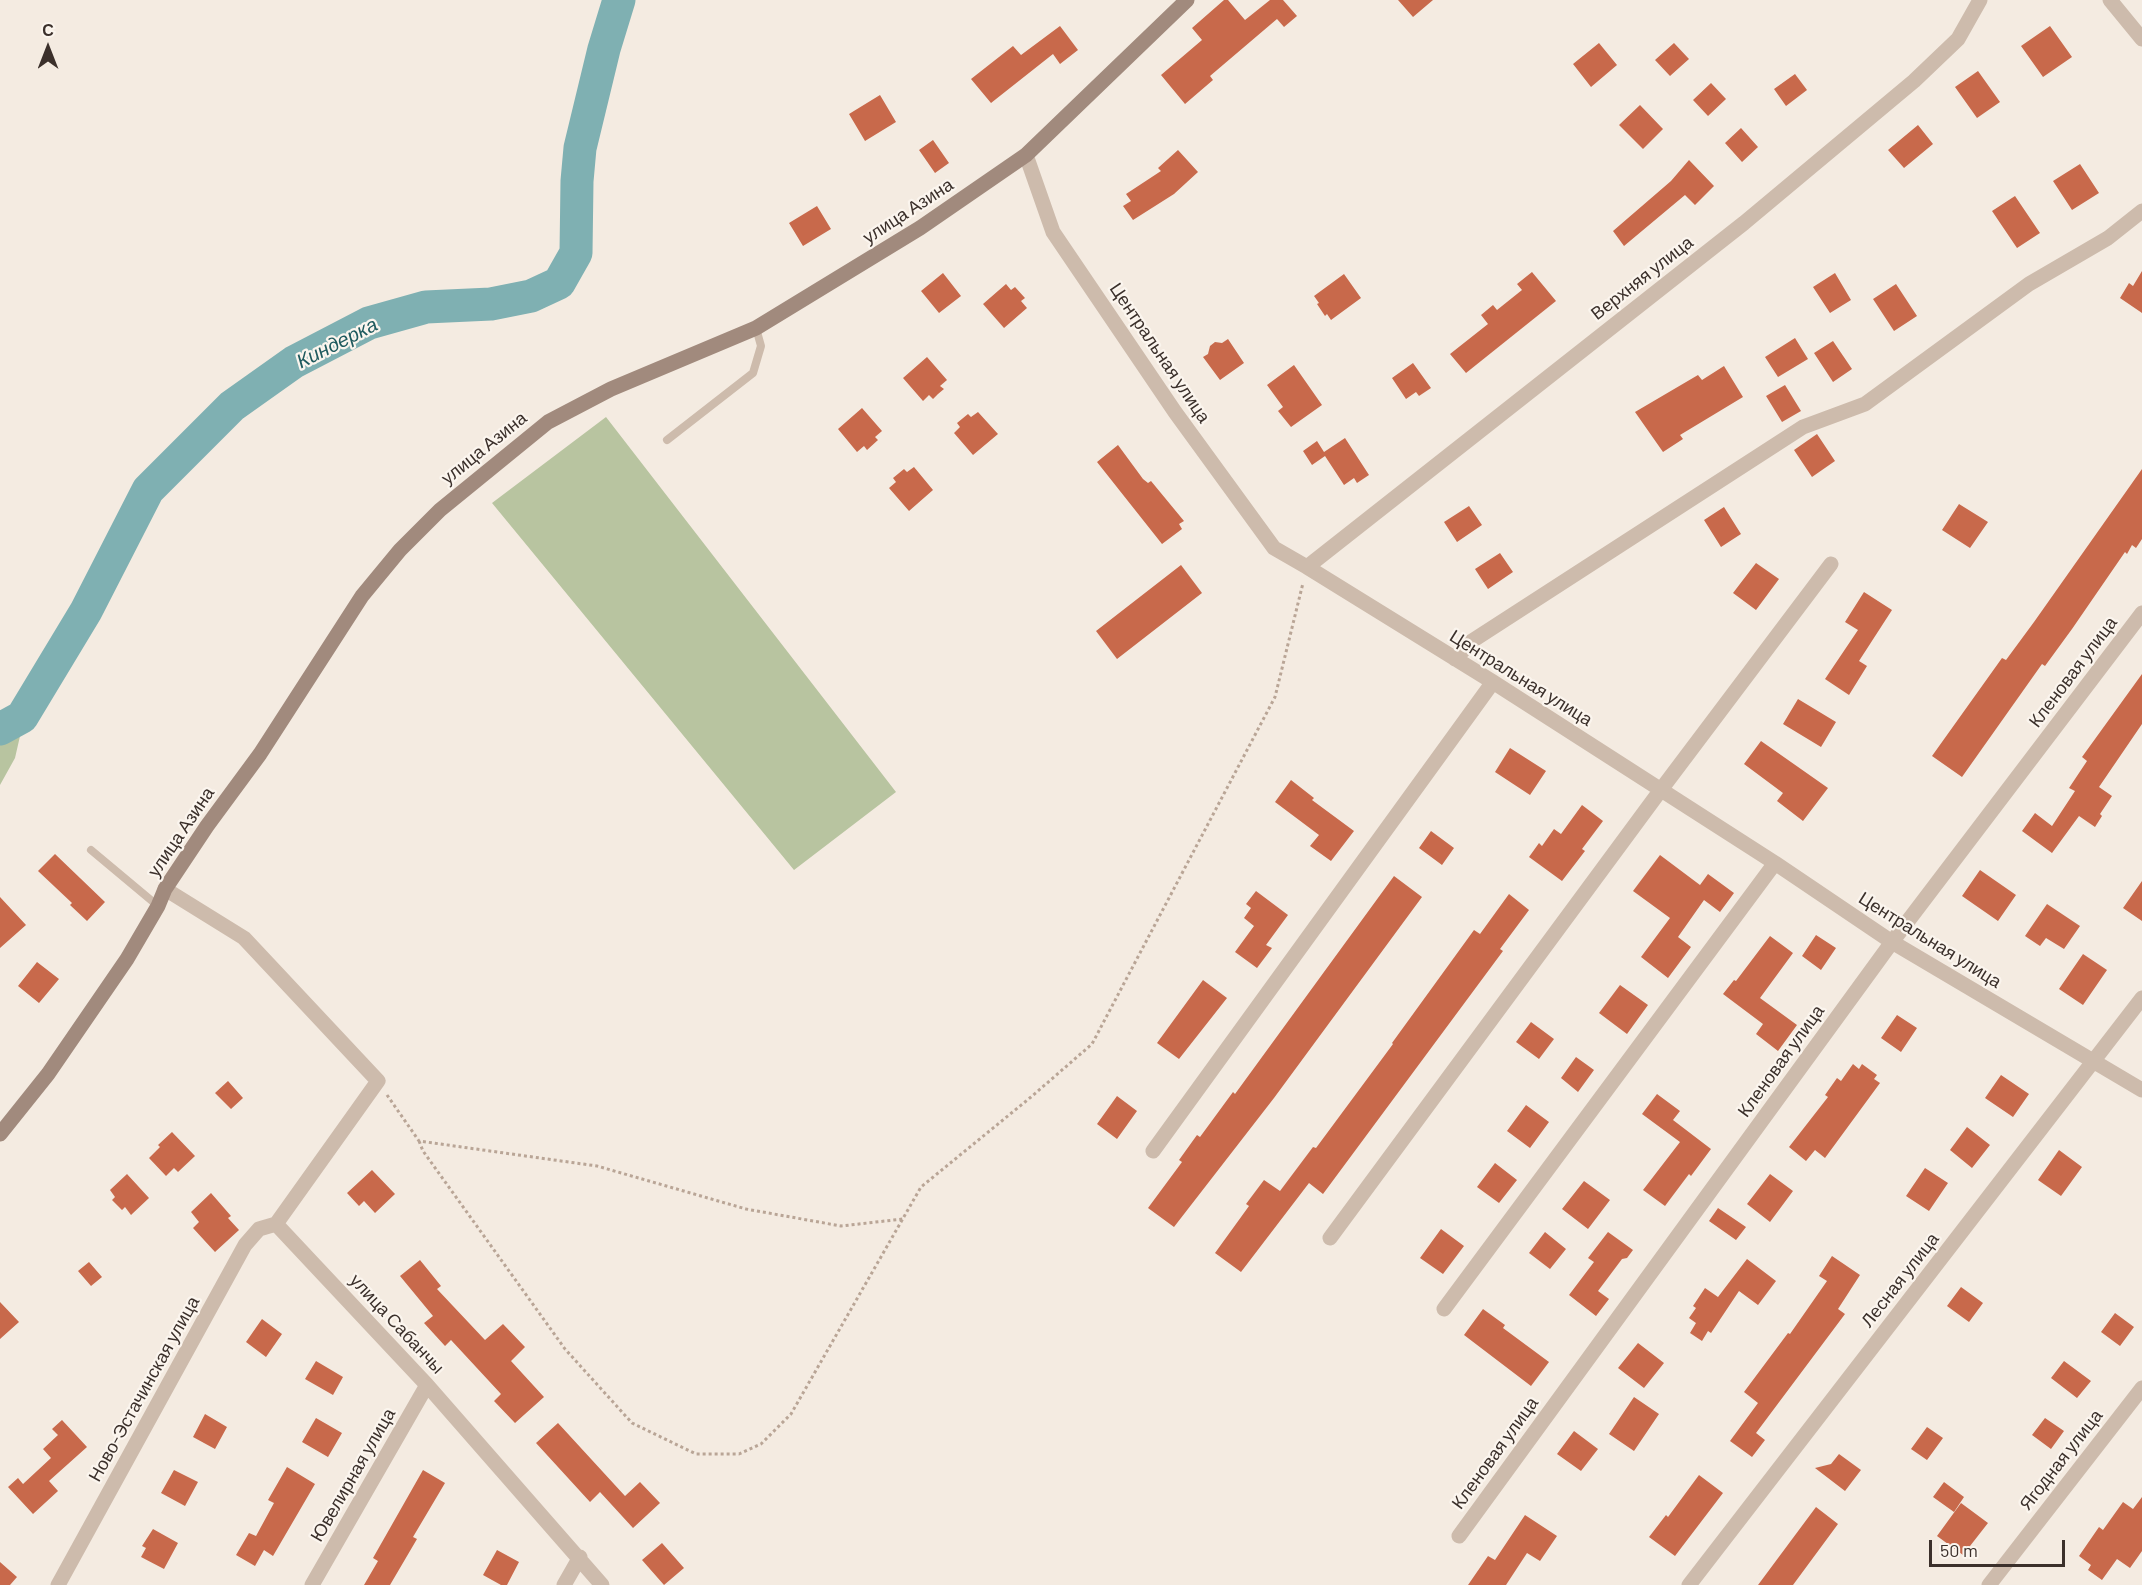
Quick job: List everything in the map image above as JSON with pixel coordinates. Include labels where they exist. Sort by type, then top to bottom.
[{"type":"street","name":"улица Азина","points":[[0,1134],[48,1074],[128,959],[165,889],[207,826],[260,754],[362,596],[400,550],[440,510],[548,422],[611,389],[756,328],[920,228],[1026,155],[1187,0]]},
{"type":"street","name":"Верхняя улица","points":[[1306,567],[1744,223],[1914,81],[1958,39],[1980,0]]},
{"type":"street","points":[[2110,0],[2142,39]]},
{"type":"street","name":"Центральная улица","points":[[1026,155],[1053,232],[1175,411],[1274,548],[1493,682],[1775,863],[1892,942],[2142,1090]]},
{"type":"street","points":[[1455,659],[1472,641],[1803,427],[1864,404],[2029,284],[2108,238],[2142,211]]},
{"type":"street","points":[[1330,1238],[1660,790],[1831,564]]},
{"type":"street","name":"Кленовая улица","points":[[1459,1536],[1892,942],[2142,614]]},
{"type":"street","points":[[1153,1151],[1493,682]]},
{"type":"street","points":[[1444,1309],[1775,863]]},
{"type":"street","points":[[165,889],[244,938],[378,1081],[276,1224]]},
{"type":"street","name":"Лесная улица","points":[[1689,1585],[2142,998]]},
{"type":"street","name":"улица Сабанчы","points":[[276,1224],[427,1385],[580,1557],[602,1585]]},
{"type":"street","name":"Ново-Эстачинская улица","points":[[58,1585],[245,1245],[259,1229],[276,1224]]},
{"type":"street","name":"Ювелирная улица","points":[[312,1585],[427,1385]]},
{"type":"street","name":"Ягодная улица","points":[[1989,1585],[2142,1388]]},
{"type":"street","points":[[564,1585],[580,1557]]},
{"type":"lane","points":[[667,440],[753,373],[761,346],[756,328]]},
{"type":"lane","points":[[91,850],[158,906]]},
{"type":"path","points":[[378,1081],[419,1141],[423,1151],[565,1349],[632,1423],[696,1454],[739,1454],[760,1444],[791,1414],[921,1187],[1092,1044],[1275,697],[1306,567]]},
{"type":"path","points":[[419,1141],[597,1166],[746,1209],[841,1226],[903,1219]]},
{"type":"green space","points":[[606,417],[896,792],[794,870],[492,503]]},
{"type":"green space","points":[[0,710],[6,710],[23,723],[15,758],[0,785]]},
{"type":"building","points":[[1224,0],[1228,0],[1245,20],[1270,0],[1283,0],[1297,16],[1284,27],[1277,19],[1210,76],[1213,80],[1185,104],[1161,75],[1202,40],[1192,28]]},
{"type":"building","points":[[1398,0],[1433,0],[1413,17]]},
{"type":"building","points":[[1060,26],[1078,50],[1060,64],[1053,54],[991,103],[971,79],[1013,46],[1021,55]]},
{"type":"building","points":[[2050,26],[2072,57],[2043,77],[2021,46]]},
{"type":"building","points":[[1599,43],[1617,65],[1591,87],[1573,64]]},
{"type":"building","points":[[1674,43],[1689,59],[1670,76],[1655,60]]},
{"type":"building","points":[[1978,71],[2000,102],[1977,118],[1955,87]]},
{"type":"building","points":[[1795,74],[1807,90],[1786,106],[1774,89]]},
{"type":"building","points":[[1711,83],[1726,99],[1708,116],[1693,100]]},
{"type":"building","points":[[880,95],[896,122],[865,141],[849,114]]},
{"type":"building","points":[[1640,105],[1663,129],[1643,149],[1619,125]]},
{"type":"building","points":[[1918,125],[1933,144],[1904,168],[1888,150]]},
{"type":"building","points":[[1741,128],[1758,147],[1742,162],[1725,143]]},
{"type":"building","points":[[933,140],[949,163],[935,173],[919,150]]},
{"type":"building","points":[[1178,150],[1198,172],[1174,194],[1133,220],[1123,206],[1131,201],[1126,194],[1161,171],[1158,168]]},
{"type":"building","points":[[1689,160],[1714,186],[1695,205],[1685,195],[1624,246],[1613,231],[1671,181]]},
{"type":"building","points":[[2080,164],[2099,193],[2072,210],[2053,181]]},
{"type":"building","points":[[2015,196],[2040,233],[2017,248],[1992,211]]},
{"type":"building","points":[[817,206],[831,229],[803,246],[789,223]]},
{"type":"building","points":[[2142,271],[2142,313],[2120,298],[2129,283],[2133,286]]},
{"type":"building","points":[[1532,272],[1556,301],[1466,373],[1450,354],[1488,324],[1481,315],[1493,305],[1497,310],[1522,290],[1517,284]]},
{"type":"building","points":[[943,273],[961,296],[939,313],[921,291]]},
{"type":"building","points":[[1835,273],[1851,300],[1830,313],[1813,287]]},
{"type":"building","points":[[1344,274],[1361,298],[1331,320],[1327,314],[1325,316],[1314,296]]},
{"type":"building","points":[[1006,284],[1011,290],[1015,287],[1025,298],[1021,301],[1027,308],[1004,328],[983,304]]},
{"type":"building","points":[[1896,284],[1917,316],[1894,331],[1873,299]]},
{"type":"building","points":[[1795,338],[1808,359],[1778,377],[1765,357]]},
{"type":"building","points":[[1228,339],[1244,363],[1220,380],[1203,357],[1208,354],[1210,346],[1215,342],[1222,343]]},
{"type":"building","points":[[1833,341],[1852,369],[1833,382],[1814,353]]},
{"type":"building","points":[[927,357],[947,380],[940,386],[944,389],[933,399],[929,395],[923,401],[903,378]]},
{"type":"building","points":[[1413,363],[1431,388],[1419,396],[1416,392],[1406,399],[1392,378]]},
{"type":"building","points":[[1294,365],[1322,405],[1291,427],[1278,411],[1283,407],[1267,385]]},
{"type":"building","points":[[1724,366],[1743,397],[1680,435],[1683,439],[1663,452],[1635,412],[1698,375],[1702,380]]},
{"type":"building","points":[[1785,385],[1801,411],[1782,422],[1766,396]]},
{"type":"building","points":[[862,408],[882,431],[875,437],[878,440],[867,450],[864,446],[857,452],[838,429]]},
{"type":"building","points":[[978,412],[998,434],[973,455],[954,433],[960,427],[957,423],[968,414],[971,417]]},
{"type":"building","points":[[1817,434],[1835,461],[1812,477],[1794,450]]},
{"type":"building","points":[[1345,438],[1369,475],[1357,483],[1354,478],[1344,485],[1325,456],[1312,465],[1303,451],[1317,441],[1324,452]]},
{"type":"building","points":[[1118,445],[1143,479],[1148,483],[1151,481],[1184,521],[1179,524],[1182,529],[1162,544],[1097,462]]},
{"type":"building","points":[[914,467],[933,490],[909,511],[889,488],[896,482],[893,478],[904,469],[907,472]]},
{"type":"building","points":[[2142,469],[2142,539],[2136,548],[2132,545],[2127,554],[2125,552],[2072,629],[2045,666],[2042,664],[1962,777],[1932,756],[2002,658],[2006,660],[2034,622]]},
{"type":"building","points":[[1959,504],[1988,522],[1970,548],[1942,530]]},
{"type":"building","points":[[1469,506],[1482,525],[1457,542],[1444,522]]},
{"type":"building","points":[[1724,507],[1741,534],[1721,547],[1704,520]]},
{"type":"building","points":[[1500,553],[1513,572],[1488,589],[1475,569]]},
{"type":"building","points":[[1756,563],[1779,579],[1756,610],[1733,593]]},
{"type":"building","points":[[1181,565],[1202,593],[1117,659],[1096,631]]},
{"type":"building","points":[[1864,592],[1892,610],[1859,661],[1867,666],[1849,695],[1825,679],[1858,630],[1845,622]]},
{"type":"building","points":[[2142,674],[2142,724],[2099,787],[2112,796],[2100,814],[2102,816],[2095,827],[2079,816],[2052,853],[2022,831],[2035,813],[2052,826],[2075,791],[2069,788],[2087,761],[2082,757]]},
{"type":"building","points":[[1798,699],[1836,722],[1821,747],[1783,724]]},
{"type":"building","points":[[1761,741],[1828,788],[1803,821],[1777,801],[1783,793],[1744,764]]},
{"type":"building","points":[[1510,748],[1546,771],[1530,795],[1495,772]]},
{"type":"building","points":[[1291,780],[1314,798],[1312,800],[1354,831],[1331,861],[1310,846],[1319,835],[1275,802]]},
{"type":"building","points":[[1582,805],[1603,821],[1582,849],[1585,851],[1562,881],[1529,857],[1539,843],[1542,846],[1554,829],[1561,834]]},
{"type":"building","points":[[1431,831],[1454,848],[1442,865],[1419,848]]},
{"type":"building","points":[[55,854],[105,902],[87,921],[70,905],[72,903],[38,871]]},
{"type":"building","points":[[1660,855],[1700,885],[1708,874],[1734,893],[1720,912],[1704,900],[1678,937],[1691,947],[1668,978],[1641,957],[1670,918],[1633,891]]},
{"type":"building","points":[[1980,870],[2016,895],[1998,921],[1962,896]]},
{"type":"building","points":[[1394,876],[1422,897],[1274,1098],[1174,1227],[1148,1208],[1182,1162],[1179,1160],[1197,1135],[1200,1137],[1233,1092],[1235,1094]]},
{"type":"building","points":[[2142,881],[2142,921],[2123,908]]},
{"type":"building","points":[[1256,891],[1288,915],[1266,945],[1272,948],[1257,968],[1235,952],[1254,926],[1244,918],[1251,908],[1246,904]]},
{"type":"building","points":[[1509,894],[1529,910],[1500,949],[1503,951],[1323,1194],[1309,1183],[1241,1272],[1215,1253],[1249,1206],[1246,1204],[1264,1180],[1280,1191],[1313,1147],[1316,1148],[1474,930],[1480,934]]},
{"type":"building","points":[[0,897],[26,925],[0,948]]},
{"type":"building","points":[[2047,904],[2080,926],[2064,949],[2046,938],[2040,946],[2025,936]]},
{"type":"building","points":[[1816,935],[1836,948],[1821,970],[1802,956]]},
{"type":"building","points":[[1770,936],[1793,953],[1760,998],[1797,1025],[1778,1051],[1756,1034],[1763,1024],[1723,994],[1734,980],[1736,981]]},
{"type":"building","points":[[2083,954],[2107,970],[2083,1005],[2059,989]]},
{"type":"building","points":[[37,962],[59,979],[39,1003],[18,986]]},
{"type":"building","points":[[1203,980],[1227,998],[1179,1059],[1157,1043]]},
{"type":"building","points":[[1620,985],[1648,1005],[1627,1034],[1599,1013]]},
{"type":"building","points":[[1897,1015],[1917,1028],[1901,1052],[1881,1038]]},
{"type":"building","points":[[1531,1022],[1554,1039],[1539,1059],[1516,1042]]},
{"type":"building","points":[[1576,1057],[1594,1070],[1578,1092],[1561,1078]]},
{"type":"building","points":[[1853,1064],[1859,1069],[1862,1064],[1877,1075],[1874,1079],[1880,1083],[1825,1158],[1815,1150],[1806,1161],[1789,1147],[1828,1097],[1825,1095],[1837,1078],[1841,1081]]},
{"type":"building","points":[[2001,1075],[2029,1094],[2013,1117],[1985,1098]]},
{"type":"building","points":[[228,1081],[243,1098],[231,1109],[215,1093]]},
{"type":"building","points":[[1657,1094],[1680,1111],[1673,1120],[1711,1149],[1665,1206],[1643,1190],[1680,1142],[1642,1114]]},
{"type":"building","points":[[1117,1096],[1137,1111],[1117,1139],[1097,1124]]},
{"type":"building","points":[[1526,1105],[1549,1122],[1530,1148],[1507,1131]]},
{"type":"building","points":[[1967,1127],[1990,1145],[1972,1168],[1950,1150]]},
{"type":"building","points":[[172,1132],[195,1156],[178,1172],[174,1168],[166,1176],[149,1158],[160,1147],[158,1145]]},
{"type":"building","points":[[2059,1150],[2082,1167],[2061,1196],[2038,1180]]},
{"type":"building","points":[[1495,1163],[1517,1180],[1499,1203],[1477,1187]]},
{"type":"building","points":[[1925,1168],[1948,1183],[1929,1211],[1906,1196]]},
{"type":"building","points":[[372,1170],[395,1194],[375,1213],[364,1201],[359,1206],[347,1193]]},
{"type":"building","points":[[127,1174],[149,1198],[131,1215],[125,1207],[122,1210],[112,1200],[115,1197],[110,1190]]},
{"type":"building","points":[[1770,1174],[1793,1191],[1770,1222],[1747,1204]]},
{"type":"building","points":[[1584,1181],[1610,1200],[1588,1229],[1562,1209]]},
{"type":"building","points":[[211,1193],[231,1216],[228,1218],[239,1230],[215,1252],[193,1228],[199,1222],[191,1212]]},
{"type":"building","points":[[1718,1208],[1746,1227],[1736,1240],[1709,1221]]},
{"type":"building","points":[[1441,1229],[1464,1246],[1443,1274],[1420,1258]]},
{"type":"building","points":[[1545,1232],[1566,1249],[1550,1269],[1529,1253]]},
{"type":"building","points":[[1608,1232],[1633,1250],[1627,1258],[1622,1259],[1598,1291],[1609,1299],[1596,1316],[1569,1295],[1594,1262],[1588,1258]]},
{"type":"building","points":[[1832,1256],[1860,1275],[1838,1309],[1845,1314],[1756,1433],[1765,1440],[1752,1457],[1730,1441],[1758,1403],[1744,1392],[1788,1333],[1790,1334],[1827,1281],[1819,1276]]},
{"type":"building","points":[[1747,1259],[1776,1281],[1758,1305],[1739,1291],[1711,1333],[1708,1331],[1702,1341],[1690,1333],[1696,1323],[1689,1318],[1696,1308],[1693,1306],[1705,1288],[1718,1297]]},
{"type":"building","points":[[420,1260],[441,1286],[437,1289],[485,1340],[503,1324],[525,1347],[511,1361],[544,1397],[515,1423],[494,1401],[501,1394],[451,1340],[445,1346],[424,1323],[433,1316],[400,1276]]},
{"type":"building","points":[[89,1262],[102,1277],[91,1286],[78,1271]]},
{"type":"building","points":[[1961,1287],[1983,1303],[1969,1322],[1947,1306]]},
{"type":"building","points":[[0,1302],[19,1322],[0,1339]]},
{"type":"building","points":[[1483,1309],[1505,1325],[1503,1328],[1549,1362],[1531,1386],[1464,1335]]},
{"type":"building","points":[[2115,1313],[2134,1327],[2120,1346],[2101,1332]]},
{"type":"building","points":[[262,1319],[282,1334],[266,1357],[246,1342]]},
{"type":"building","points":[[1638,1343],[1664,1363],[1644,1388],[1618,1368]]},
{"type":"building","points":[[316,1361],[343,1377],[333,1395],[305,1379]]},
{"type":"building","points":[[2064,1361],[2091,1381],[2077,1398],[2051,1378]]},
{"type":"building","points":[[1634,1397],[1659,1414],[1634,1451],[1609,1434]]},
{"type":"building","points":[[205,1414],[227,1427],[215,1449],[193,1437]]},
{"type":"building","points":[[316,1418],[342,1433],[328,1457],[302,1442]]},
{"type":"building","points":[[2045,1418],[2064,1431],[2051,1449],[2032,1435]]},
{"type":"building","points":[[62,1420],[87,1447],[49,1481],[58,1491],[33,1514],[8,1487],[18,1478],[23,1484],[51,1458],[43,1449],[58,1435],[52,1429]]},
{"type":"building","points":[[558,1423],[625,1496],[640,1482],[660,1503],[633,1528],[600,1492],[590,1502],[536,1443]]},
{"type":"building","points":[[1927,1427],[1943,1438],[1927,1460],[1911,1449]]},
{"type":"building","points":[[1574,1431],[1598,1449],[1581,1471],[1557,1454]]},
{"type":"building","points":[[1839,1454],[1861,1470],[1845,1491],[1815,1468],[1831,1464]]},
{"type":"building","points":[[287,1467],[315,1484],[273,1556],[264,1550],[255,1566],[236,1555],[249,1533],[256,1536],[274,1503],[268,1500]]},
{"type":"building","points":[[174,1470],[198,1482],[185,1506],[161,1493]]},
{"type":"building","points":[[423,1470],[445,1483],[413,1537],[417,1539],[390,1585],[364,1585],[378,1561],[373,1558]]},
{"type":"building","points":[[1699,1475],[1723,1493],[1675,1556],[1649,1537],[1666,1515],[1668,1517]]},
{"type":"building","points":[[1944,1482],[1964,1497],[1954,1512],[1933,1497]]},
{"type":"building","points":[[2142,1497],[2142,1551],[2130,1568],[2117,1559],[2102,1580],[2088,1570],[2091,1565],[2079,1556],[2099,1527],[2103,1530],[2123,1502],[2133,1509]]},
{"type":"building","points":[[1961,1503],[1988,1523],[1963,1555],[1937,1536]]},
{"type":"building","points":[[1816,1507],[1838,1524],[1793,1585],[1758,1585]]},
{"type":"building","points":[[1525,1515],[1557,1536],[1540,1561],[1527,1553],[1506,1585],[1468,1585],[1488,1556],[1495,1560]]},
{"type":"building","points":[[153,1529],[178,1543],[164,1569],[141,1557],[146,1548],[142,1546]]},
{"type":"building","points":[[662,1543],[684,1568],[664,1585],[642,1560]]},
{"type":"building","points":[[497,1550],[519,1562],[507,1585],[501,1585],[483,1575]]},
{"type":"building","points":[[0,1562],[17,1577],[10,1585],[0,1585]]},
{"type":"waterway","name":"Киндерка","points":[[0,729],[22,717],[86,611],[148,490],[232,406],[294,362],[369,323],[426,307],[491,304],[531,296],[559,283],[576,253],[580,148],[604,49],[619,0]]}]
